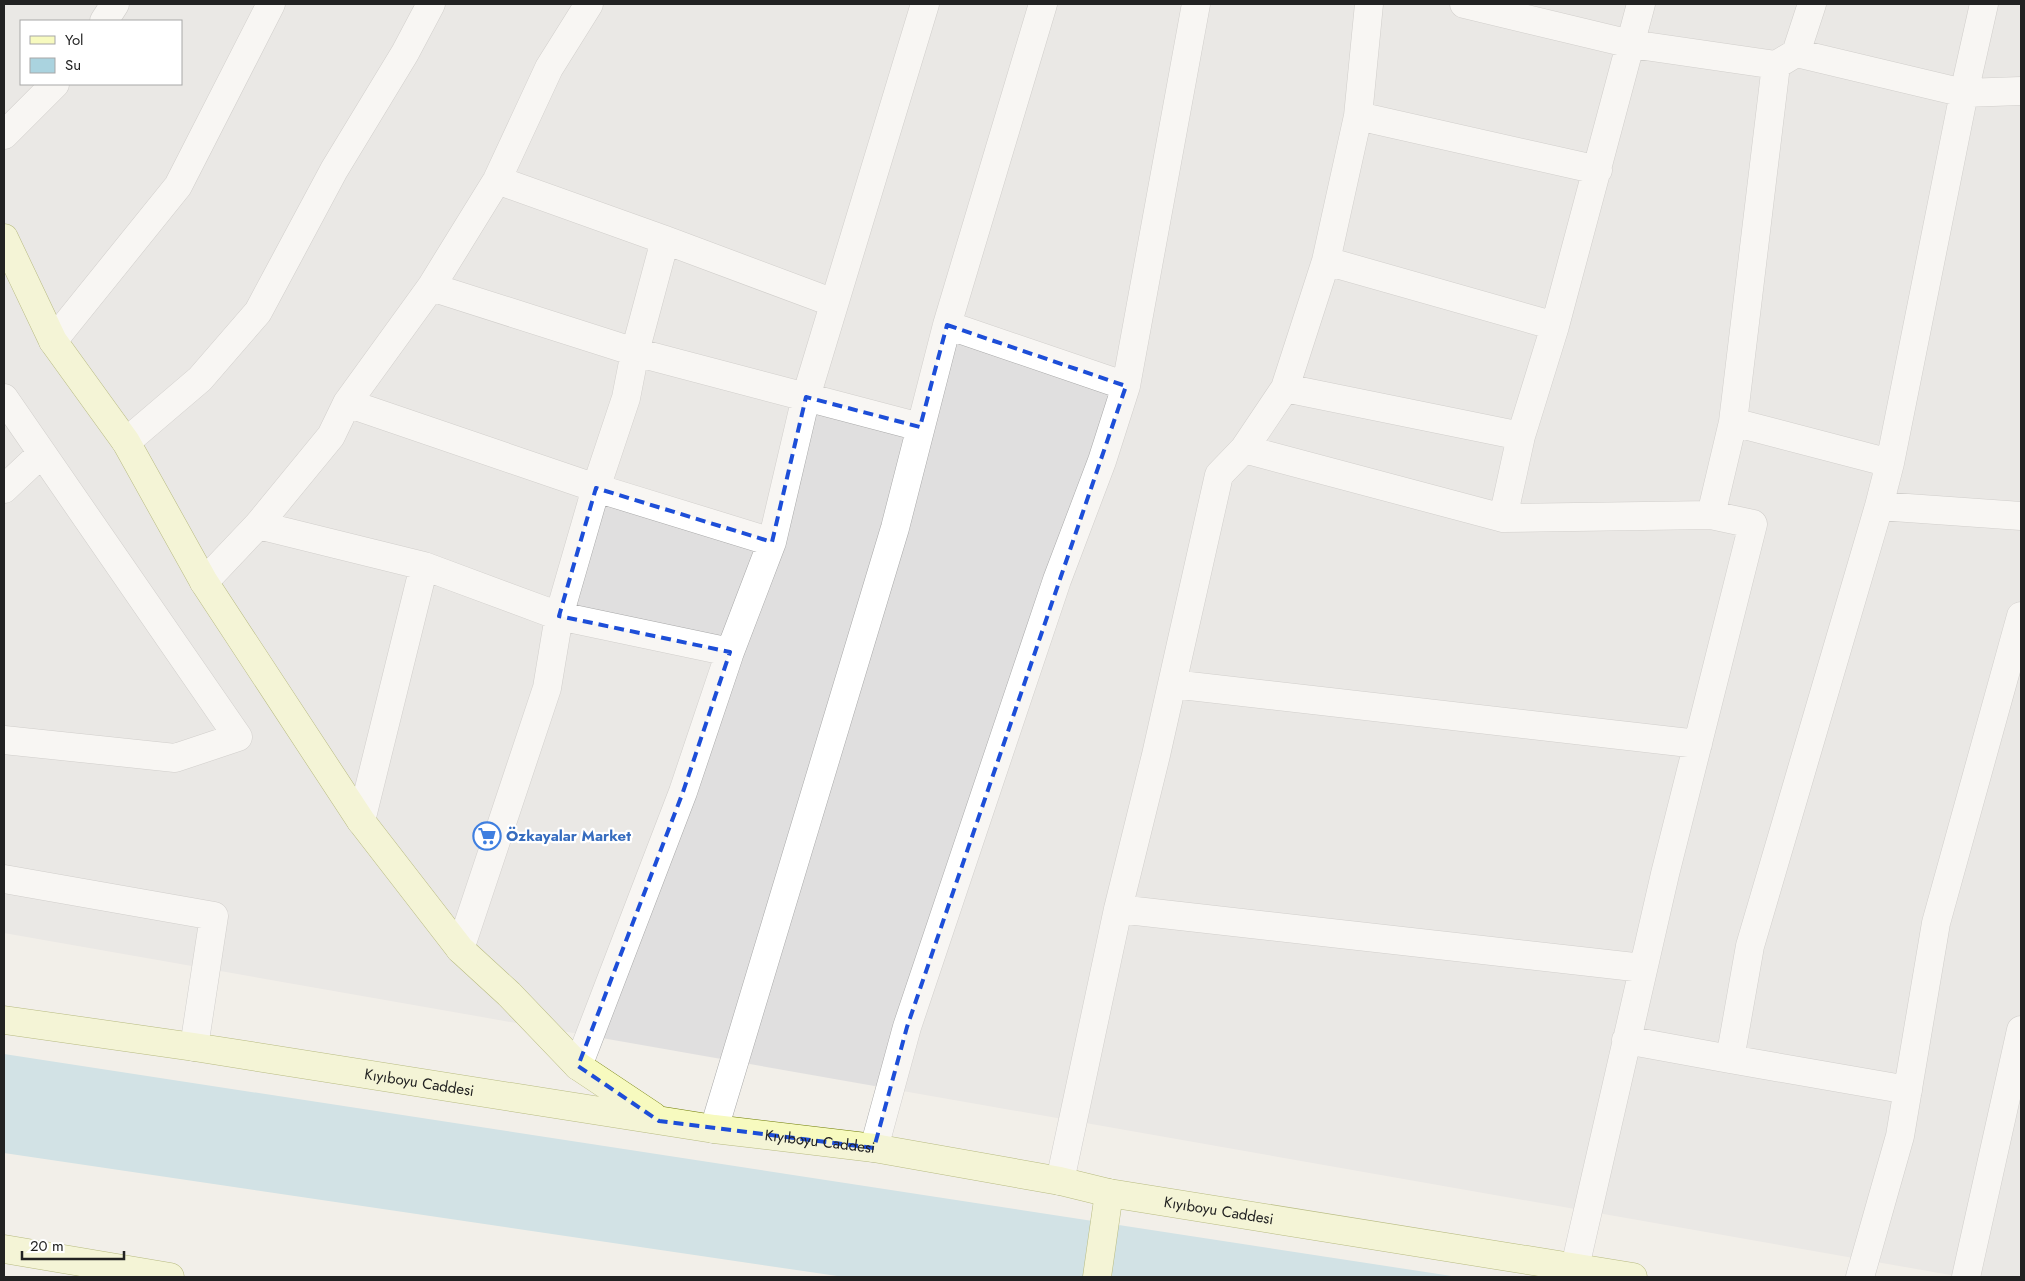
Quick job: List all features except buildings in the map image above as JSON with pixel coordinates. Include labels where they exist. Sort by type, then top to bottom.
[{"type":"main road","points":[[4,238],[53,341],[126,442],[204,582],[361,821],[460,949],[509,994],[578,1066],[660,1120]]},
{"type":"main road","name":"Kıyıboyu Caddesi","points":[[4,1020],[194,1047],[714,1129],[874,1148],[1060,1181],[1108,1201],[1575,1266],[1634,1277]]},
{"type":"main road","points":[[1096,1277],[1108,1201]]},
{"type":"main road","points":[[4,1249],[170,1277]]},
{"type":"street","points":[[105,20],[115,4]]},
{"type":"street","points":[[53,341],[178,186],[271,4]]},
{"type":"street","points":[[126,442],[200,379],[258,312],[334,170],[405,53],[431,4]]},
{"type":"street","points":[[204,582],[258,525],[331,436],[347,403],[431,287],[497,180],[549,68],[589,4]]},
{"type":"street","points":[[578,1066],[683,792],[730,652],[772,542],[806,397],[925,4]]},
{"type":"street","points":[[714,1129],[896,528],[946,325],[1042,4]]},
{"type":"street","points":[[874,1148],[910,1018],[1057,580],[1102,461],[1126,386],[1196,4]]},
{"type":"street","points":[[1060,1181],[1118,910],[1172,684],[1219,474],[1244,450],[1286,388],[1326,261],[1358,116],[1369,4]]},
{"type":"street","points":[[1464,4],[1630,44],[1786,59],[1964,93],[2021,91]]},
{"type":"street","points":[[1503,518],[1521,436],[1555,326],[1641,4]]},
{"type":"street","points":[[1711,515],[1733,422],[1786,59],[1812,4]]},
{"type":"street","points":[[1730,1059],[1750,946],[1890,463],[1964,93],[1984,4]]},
{"type":"street","points":[[4,135],[54,85]]},
{"type":"street","points":[[1358,116],[1598,170]]},
{"type":"street","points":[[497,180],[834,303]]},
{"type":"street","points":[[460,949],[547,688],[559,616],[596,488],[626,398],[635,352],[665,240]]},
{"type":"street","points":[[1326,261],[1555,326]]},
{"type":"street","points":[[431,287],[635,352],[920,427]]},
{"type":"street","points":[[946,325],[1126,386]]},
{"type":"street","points":[[1286,388],[1521,436]]},
{"type":"street","points":[[4,398],[238,736],[175,758],[4,740]]},
{"type":"street","points":[[347,403],[596,488],[772,542]]},
{"type":"street","points":[[1733,422],[1890,463]]},
{"type":"street","points":[[1244,450],[1503,518],[1711,515],[1753,524],[1664,874],[1575,1266]]},
{"type":"street","points":[[4,489],[42,453]]},
{"type":"street","points":[[1879,506],[2021,516]]},
{"type":"street","points":[[258,525],[424,566],[559,616],[730,652]]},
{"type":"street","points":[[361,821],[424,566]]},
{"type":"street","points":[[1860,1277],[1900,1136],[1936,922],[2021,616]]},
{"type":"street","points":[[1172,684],[1698,744]]},
{"type":"street","points":[[4,879],[214,916],[194,1047]]},
{"type":"street","points":[[1118,910],[1643,968]]},
{"type":"street","points":[[1966,1277],[2021,1030]]},
{"type":"street","points":[[1626,1040],[1908,1090]]},
{"type":"highlighted area","points":[[947,325],[1126,386],[907,1027],[874,1148],[659,1121],[578,1066],[683,792],[730,652],[559,616],[596,488],[772,542],[806,397],[920,427]]},
{"type":"shaded area","points":[[4,4],[2021,4],[2021,1277],[1962,1277],[4,933]]},
{"type":"water","points":[[4,1054],[1458,1277],[844,1277],[4,1153]]},
{"type":"place","name":"Özkayalar Market","points":[[487,836]]}]
